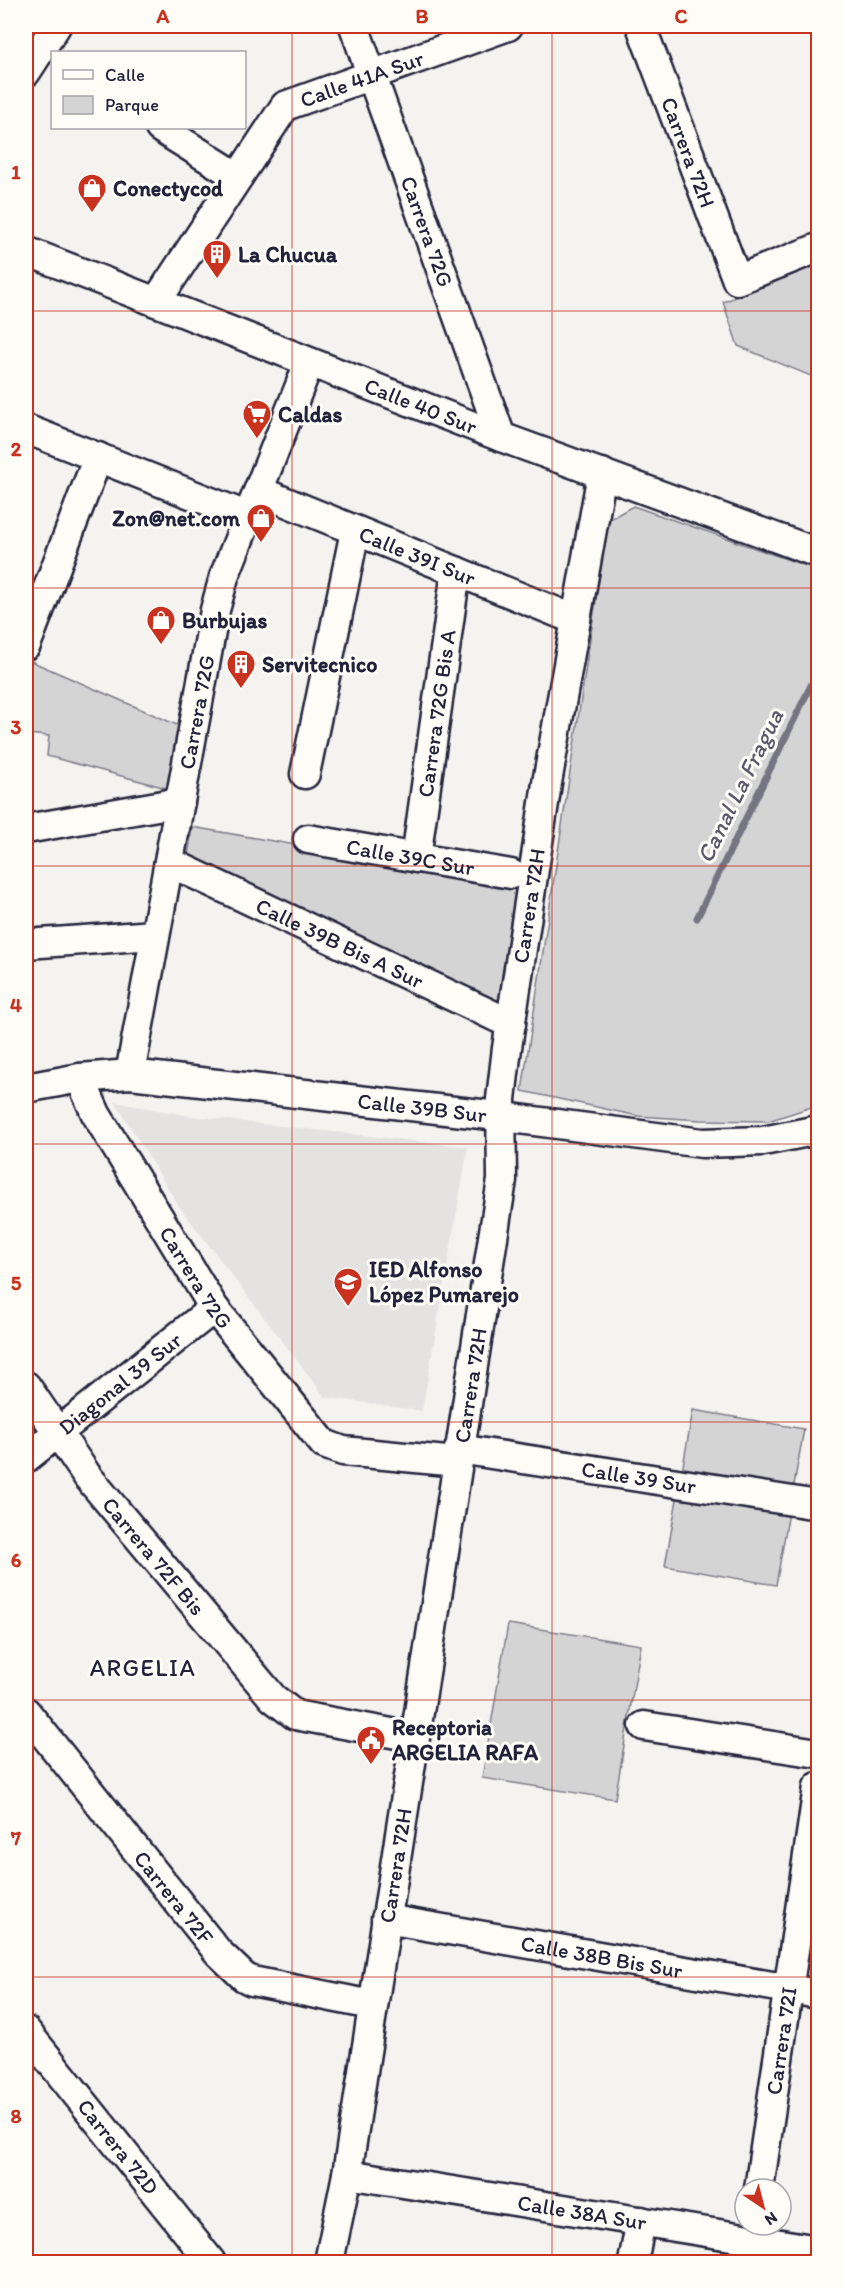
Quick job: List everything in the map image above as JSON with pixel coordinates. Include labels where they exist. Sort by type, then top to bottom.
[{"type":"street","points":[[36,56],[56,26]]},
{"type":"street","name":"Carrera 72G","points":[[354,26],[501,437]]},
{"type":"street","name":"Calle 41A Sur","points":[[238,177],[285,106],[508,26]]},
{"type":"street","name":"Carrera 72H","points":[[641,26],[737,280],[819,248]]},
{"type":"street","points":[[156,302],[238,177],[162,129]]},
{"type":"street","name":"Calle 40 Sur","points":[[26,251],[501,437],[819,553]]},
{"type":"street","name":"Carrera 72G","points":[[130,1074],[215,610],[309,363]]},
{"type":"street","name":"Calle 39I Sur","points":[[26,429],[98,458],[355,531],[576,620]]},
{"type":"street","points":[[26,645],[98,458]]},
{"type":"street","name":"Carrera 72H","points":[[329,2262],[347,2174],[413,1737],[502,1180],[501,1087],[547,783],[602,473]]},
{"type":"street","points":[[305,774],[355,531]]},
{"type":"street","name":"Carrera 72G Bis A","points":[[416,858],[456,571]]},
{"type":"street","points":[[26,829],[180,802]]},
{"type":"street","name":"Calle 39C Sur","points":[[308,839],[512,874]]},
{"type":"street","name":"Calle 39B Bis A Sur","points":[[169,862],[511,1024]]},
{"type":"street","points":[[26,944],[155,935]]},
{"type":"street","name":"Calle 39B Sur","points":[[26,1088],[80,1078],[130,1074],[501,1116],[702,1143],[763,1141],[819,1130]]},
{"type":"street","name":"Carrera 72G","points":[[80,1078],[96,1114],[214,1308],[324,1444],[343,1451]]},
{"type":"street","name":"Diagonal 39 Sur","points":[[26,1458],[214,1308]]},
{"type":"street","name":"Carrera 72F Bis","points":[[26,1386],[88,1477],[273,1698],[295,1715],[413,1737]]},
{"type":"street","name":"Calle 39 Sur","points":[[343,1451],[458,1456],[819,1505]]},
{"type":"street","name":"Carrera 72F","points":[[26,1712],[218,1952],[244,1977],[372,2005]]},
{"type":"street","points":[[644,1726],[819,1753]]},
{"type":"street","name":"Carrera 72I","points":[[761,2177],[819,1787]]},
{"type":"street","name":"Calle 38B Bis Sur","points":[[386,1919],[819,1994]]},
{"type":"street","name":"Carrera 72D","points":[[26,2031],[211,2262]]},
{"type":"street","name":"Calle 38A Sur","points":[[347,2174],[641,2221],[733,2230]]},
{"type":"street","points":[[633,2262],[641,2221]]},
{"type":"street","name":"Calle 38A Sur","points":[[771,2237],[819,2250]]},
{"type":"shaded area","name":"IED Alfonso López Pumarejo","points":[[115,1102],[191,1116],[468,1147],[422,1411],[325,1397],[179,1206]]},
{"type":"green space","points":[[818,264],[818,379],[738,346],[723,302]]},
{"type":"green space","points":[[633,506],[818,570],[818,1105],[768,1121],[638,1116],[522,1091],[608,520]]},
{"type":"green space","points":[[26,659],[184,728],[170,789],[47,756],[49,736],[26,734]]},
{"type":"green space","points":[[192,827],[519,884],[501,1010],[188,857]]},
{"type":"green space","points":[[693,1410],[804,1429],[776,1585],[665,1566]]},
{"type":"green space","points":[[508,1624],[641,1645],[615,1799],[482,1778]]},
{"type":"waterway","name":"Canal La Fragua","points":[[697,918],[818,671]]},
{"type":"place","name":"Conectycod","points":[[92,214]]},
{"type":"place","name":"La Chucua","points":[[217,280]]},
{"type":"place","name":"Caldas","points":[[257,440]]},
{"type":"place","name":"Zon@net.com","points":[[261,544]]},
{"type":"place","name":"Burbujas","points":[[161,646]]},
{"type":"place","name":"Servitecnico","points":[[241,690]]},
{"type":"place","name":"IED Alfonso López Pumarejo","points":[[348,1308]]},
{"type":"place","name":"Receptoria ARGELIA RAFA","points":[[371,1766]]},
{"type":"district","name":"ARGELIA","points":[[143,1668]]}]
